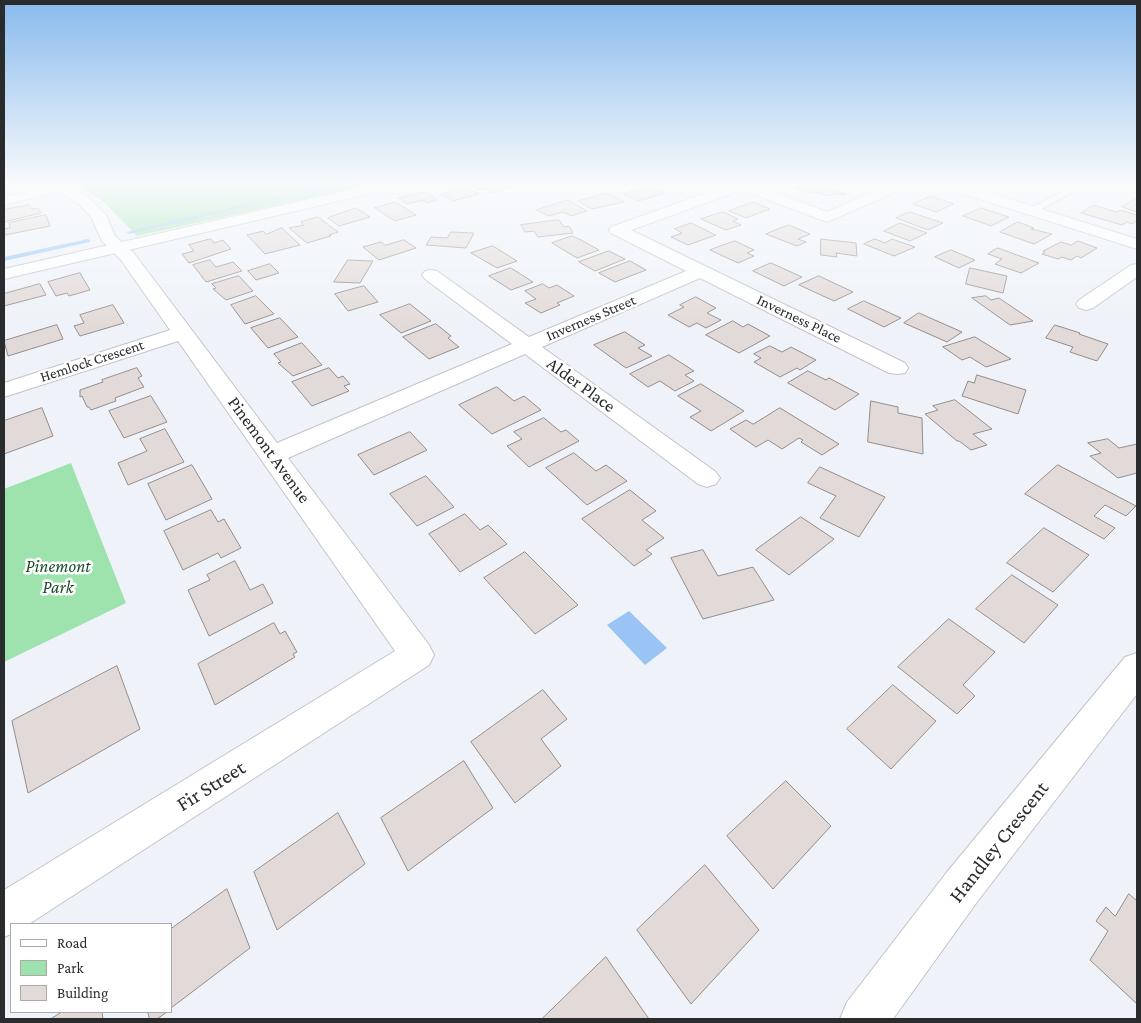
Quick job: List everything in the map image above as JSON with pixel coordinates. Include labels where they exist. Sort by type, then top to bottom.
[{"type":"street","name":"Pinemont Avenue","points":[[106,233],[117,248],[127,256],[181,333],[417,655]]},
{"type":"street","points":[[4,274],[183,233]]},
{"type":"street","points":[[623,233],[701,271]]},
{"type":"street","points":[[1101,233],[1137,244]]},
{"type":"street","points":[[1086,304],[1137,269]]},
{"type":"street","name":"Inverness Street","points":[[272,455],[701,271]]},
{"type":"street","name":"Inverness Place","points":[[701,271],[897,368]]},
{"type":"street","name":"Alder Place","points":[[430,275],[707,478]]},
{"type":"street","name":"Hemlock Crescent","points":[[4,390],[181,333]]},
{"type":"street","name":"Fir Street","points":[[4,915],[417,655]]},
{"type":"street","name":"Handley Crescent","points":[[864,1019],[962,887],[1137,668]]},
{"type":"green space","points":[[134,233],[152,233],[137,236]]},
{"type":"green space","name":"Pinemont Park","points":[[71,463],[126,603],[4,662],[4,489]]},
{"type":"water","points":[[629,611],[667,648],[645,665],[607,625]]},
{"type":"building","points":[[256,233],[287,233],[300,245],[265,254],[247,235]]},
{"type":"building","points":[[295,233],[336,233],[329,235],[331,236],[307,243]]},
{"type":"building","points":[[451,233],[474,233],[466,248],[426,245],[431,237],[447,238]]},
{"type":"building","points":[[535,233],[573,233],[538,237]]},
{"type":"building","points":[[682,233],[711,233],[716,235],[688,245],[671,237]]},
{"type":"building","points":[[889,233],[927,233],[910,241]]},
{"type":"building","points":[[1002,233],[1052,234],[1034,244]]},
{"type":"building","points":[[766,234],[810,234],[798,239],[806,242],[797,246]]},
{"type":"building","points":[[572,236],[599,250],[577,258],[552,243]]},
{"type":"building","points":[[211,239],[214,243],[223,240],[231,249],[189,263],[182,254],[194,251],[189,245]]},
{"type":"building","points":[[821,239],[856,243],[857,256],[836,253],[837,257],[821,255]]},
{"type":"building","points":[[875,239],[885,243],[892,239],[915,247],[894,256],[864,244]]},
{"type":"building","points":[[404,240],[416,248],[379,260],[363,247],[381,242],[385,245]]},
{"type":"building","points":[[735,241],[754,250],[747,253],[754,256],[738,263],[710,250]]},
{"type":"building","points":[[1078,241],[1097,248],[1081,258],[1077,256],[1071,260],[1062,257],[1058,259],[1042,254],[1045,252],[1043,251],[1061,242],[1071,245]]},
{"type":"building","points":[[493,246],[517,261],[497,268],[471,253]]},
{"type":"building","points":[[998,248],[1039,263],[1021,273],[995,264],[1002,259],[988,254]]},
{"type":"building","points":[[951,250],[975,260],[959,268],[935,257]]},
{"type":"building","points":[[609,251],[625,259],[595,271],[579,262]]},
{"type":"building","points":[[210,260],[216,267],[233,262],[242,271],[206,282],[193,265]]},
{"type":"building","points":[[348,260],[373,261],[360,283],[334,282]]},
{"type":"building","points":[[630,261],[646,270],[615,282],[599,273]]},
{"type":"building","points":[[771,263],[802,277],[784,286],[753,271]]},
{"type":"building","points":[[270,264],[279,273],[256,280],[248,271]]},
{"type":"building","points":[[511,268],[533,282],[511,290],[489,276]]},
{"type":"building","points":[[970,268],[1007,276],[1003,293],[966,284]]},
{"type":"building","points":[[80,273],[90,290],[69,296],[67,293],[56,296],[48,282]]},
{"type":"building","points":[[239,276],[253,291],[226,300],[213,289],[216,288],[212,284]]},
{"type":"building","points":[[819,276],[853,292],[834,301],[799,285]]},
{"type":"building","points":[[40,284],[46,295],[4,306],[4,294]]},
{"type":"building","points":[[543,284],[549,288],[557,285],[574,296],[557,303],[560,305],[541,313],[525,303],[536,299],[525,291]]},
{"type":"building","points":[[364,286],[378,302],[348,311],[335,294]]},
{"type":"building","points":[[256,296],[274,314],[245,324],[231,305]]},
{"type":"building","points":[[986,296],[991,300],[999,298],[1033,321],[1010,325],[972,298]]},
{"type":"building","points":[[696,297],[716,308],[707,313],[721,320],[706,328],[697,323],[689,327],[668,315],[684,307],[680,305]]},
{"type":"building","points":[[864,301],[901,318],[884,327],[848,309]]},
{"type":"building","points":[[410,304],[431,321],[401,333],[380,315]]},
{"type":"building","points":[[113,305],[124,323],[80,336],[74,326],[84,323],[80,315]]},
{"type":"building","points":[[919,313],[962,332],[947,342],[904,323]]},
{"type":"building","points":[[280,318],[298,337],[268,348],[251,328]]},
{"type":"building","points":[[733,321],[743,327],[748,324],[770,336],[739,353],[706,335]]},
{"type":"building","points":[[436,324],[451,336],[448,338],[459,347],[429,359],[403,337]]},
{"type":"building","points":[[57,325],[63,339],[8,356],[4,341]]},
{"type":"building","points":[[1055,325],[1108,344],[1097,361],[1070,352],[1073,347],[1046,338]]},
{"type":"building","points":[[625,332],[645,345],[638,348],[652,356],[626,368],[594,345]]},
{"type":"building","points":[[975,337],[1011,359],[986,367],[970,357],[962,360],[943,347]]},
{"type":"building","points":[[302,343],[322,365],[293,376],[278,363],[281,362],[274,354]]},
{"type":"building","points":[[770,346],[782,352],[791,347],[816,360],[800,370],[797,368],[780,377],[754,362],[761,358],[754,354]]},
{"type":"building","points":[[669,355],[694,371],[685,375],[694,381],[675,391],[660,381],[648,387],[630,374]]},
{"type":"building","points":[[137,368],[142,376],[138,378],[144,387],[115,398],[116,401],[91,410],[87,407],[82,396],[80,397],[80,390]]},
{"type":"building","points":[[329,368],[338,378],[343,376],[350,384],[344,386],[349,391],[312,406],[292,382]]},
{"type":"building","points":[[808,371],[826,380],[829,378],[859,394],[835,410],[788,383]]},
{"type":"building","points":[[977,375],[1026,390],[1018,414],[962,396],[968,381],[974,383]]},
{"type":"building","points":[[701,384],[744,411],[711,431],[690,417],[701,411],[678,396]]},
{"type":"building","points":[[497,387],[514,401],[524,396],[541,410],[492,434],[459,405]]},
{"type":"building","points":[[151,396],[167,422],[124,438],[109,411]]},
{"type":"building","points":[[955,400],[992,429],[973,434],[987,445],[971,450],[957,441],[925,414],[938,410],[933,406]]},
{"type":"building","points":[[871,401],[898,407],[898,413],[922,418],[923,454],[868,442]]},
{"type":"building","points":[[42,408],[53,436],[4,454],[4,421]]},
{"type":"building","points":[[780,408],[839,444],[822,455],[801,442],[803,440],[799,438],[782,449],[768,440],[756,447],[730,429],[746,420],[753,424]]},
{"type":"building","points":[[544,418],[561,432],[566,430],[579,441],[529,467],[507,446],[522,439],[514,432]]},
{"type":"building","points":[[165,429],[184,462],[128,485],[118,463],[147,451],[140,439]]},
{"type":"building","points":[[410,432],[427,450],[374,475],[358,455]]},
{"type":"building","points":[[1108,439],[1119,448],[1137,444],[1137,473],[1118,478],[1090,456],[1101,453],[1088,443]]},
{"type":"building","points":[[574,453],[596,471],[606,465],[627,481],[587,505],[546,468]]},
{"type":"building","points":[[192,465],[212,499],[166,520],[148,484]]},
{"type":"building","points":[[1058,465],[1136,506],[1126,516],[1105,505],[1094,516],[1115,528],[1104,539],[1025,494]]},
{"type":"building","points":[[820,467],[885,497],[859,537],[820,518],[836,496],[808,483]]},
{"type":"building","points":[[426,476],[454,507],[417,526],[390,494]]},
{"type":"building","points":[[630,490],[656,511],[642,520],[664,538],[646,550],[652,554],[634,566],[582,519]]},
{"type":"building","points":[[211,510],[218,522],[224,519],[241,548],[221,558],[218,553],[183,570],[164,531]]},
{"type":"building","points":[[465,514],[480,530],[488,525],[507,544],[460,572],[429,534]]},
{"type":"building","points":[[801,517],[834,539],[789,575],[756,550]]},
{"type":"building","points":[[1044,528],[1089,555],[1053,592],[1007,563]]},
{"type":"building","points":[[703,550],[718,576],[753,567],[774,600],[703,619],[671,558]]},
{"type":"building","points":[[525,552],[578,605],[535,634],[484,578]]},
{"type":"building","points":[[235,561],[250,590],[263,584],[273,603],[209,636],[188,590],[210,580],[207,575]]},
{"type":"building","points":[[1012,575],[1058,605],[1024,643],[976,609]]},
{"type":"building","points":[[949,619],[995,652],[963,685],[975,696],[957,714],[898,667]]},
{"type":"building","points":[[274,623],[280,634],[285,631],[297,652],[293,654],[295,657],[215,705],[198,664]]},
{"type":"building","points":[[117,666],[140,729],[28,793],[12,721]]},
{"type":"building","points":[[893,685],[936,721],[891,769],[847,729]]},
{"type":"building","points":[[543,690],[567,719],[541,739],[561,766],[515,803],[471,742]]},
{"type":"building","points":[[464,761],[493,808],[408,871],[381,818]]},
{"type":"building","points":[[786,781],[831,826],[773,889],[727,836]]},
{"type":"building","points":[[338,813],[365,864],[277,930],[254,872]]},
{"type":"building","points":[[705,865],[759,930],[691,1004],[637,930]]},
{"type":"building","points":[[227,889],[250,948],[172,1007],[172,928]]},
{"type":"building","points":[[1129,894],[1137,901],[1137,1004],[1090,960],[1108,931],[1096,921],[1106,907],[1115,916]]},
{"type":"building","points":[[606,957],[649,1019],[542,1019]]},
{"type":"building","points":[[60,1013],[102,1013],[103,1019],[51,1019]]},
{"type":"building","points":[[148,1013],[166,1013],[157,1019],[150,1019]]},
{"type":"waterway","points":[[4,259],[88,241]]}]
